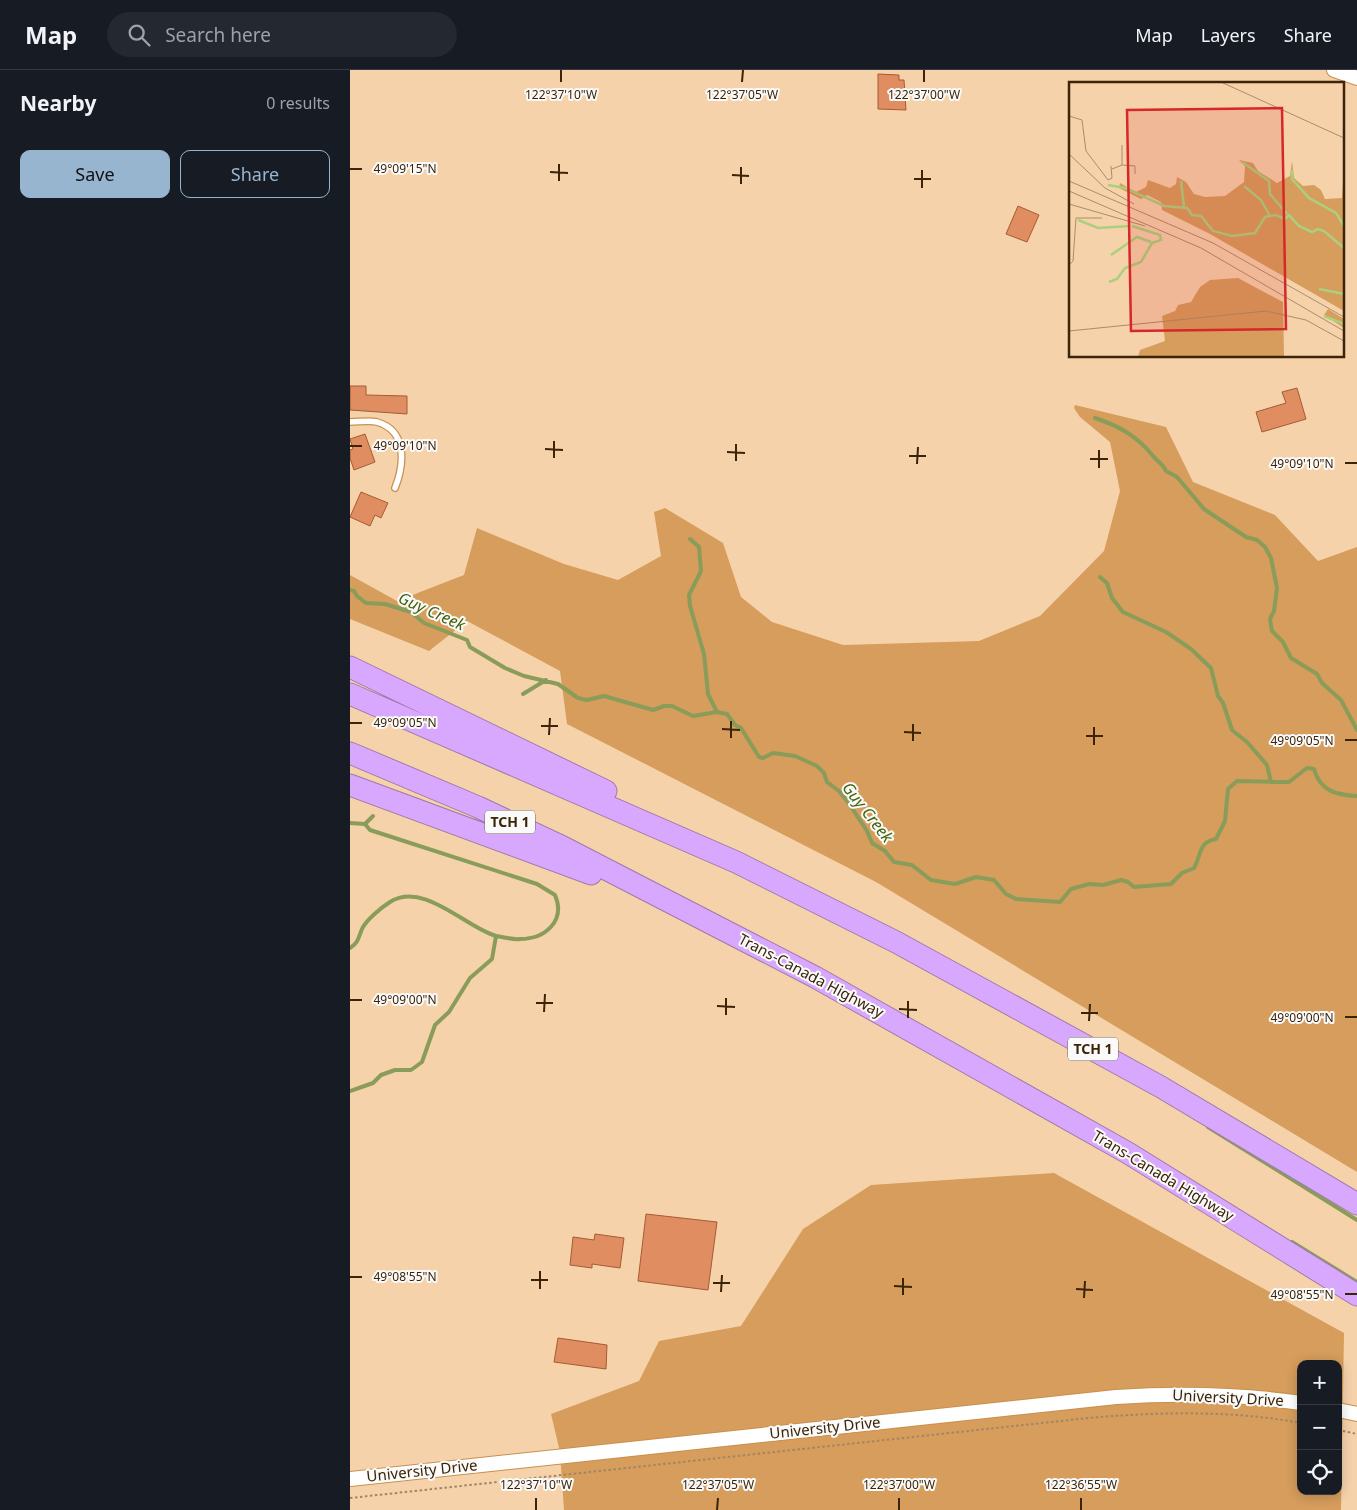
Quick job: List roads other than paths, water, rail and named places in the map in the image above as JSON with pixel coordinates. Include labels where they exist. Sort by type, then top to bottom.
[{"type":"highway","points":[[350,667],[636,805],[668,832]]},
{"type":"highway","name":"TCH 1","points":[[350,694],[736,862],[896,942],[1161,1087],[1357,1204]]},
{"type":"highway","name":"Trans-Canada Highway","points":[[350,753],[478,807],[667,900],[815,977],[1120,1149],[1357,1295]]},
{"type":"highway","points":[[350,785],[546,858],[667,900]]},
{"type":"street","points":[[1334,70],[1357,78]]},
{"type":"street","name":"University Drive","points":[[350,1479],[1116,1397],[1222,1395],[1297,1403]]},
{"type":"street","points":[[1342,1411],[1357,1414]]},
{"type":"lane","points":[[350,422],[377,422],[394,432],[403,448],[401,473],[395,488]]},
{"type":"waterway","points":[[1095,418],[1112,424],[1134,437],[1166,471],[1177,477],[1204,509],[1246,537],[1257,540],[1265,547],[1271,558],[1277,588],[1274,611],[1270,619],[1272,631],[1283,642],[1291,658],[1317,674],[1322,683],[1341,700],[1357,730]]},
{"type":"waterway","points":[[690,539],[699,547],[701,571],[689,595],[690,606],[704,654],[708,694],[717,712]]},
{"type":"waterway","points":[[1100,577],[1107,583],[1112,598],[1123,612],[1166,632],[1191,649],[1211,668],[1218,696],[1223,703],[1232,730],[1247,742],[1267,765],[1271,782]]},
{"type":"waterway","name":"Guy Creek","points":[[350,590],[354,591],[366,603],[385,604],[411,612],[424,623],[467,640],[470,647],[505,668],[524,676],[558,684],[578,698],[587,700],[604,696],[653,710],[664,706],[672,706],[693,716],[717,712],[727,714],[735,725],[741,728],[759,757],[763,758],[773,753],[795,756],[817,766],[824,773],[827,782],[839,791],[848,802],[867,831],[872,843],[885,851],[894,862],[912,865],[931,880],[955,884],[976,877],[994,880],[1006,894],[1016,899],[1060,902],[1071,889],[1089,884],[1103,885],[1121,880],[1128,882],[1134,887],[1171,884],[1182,873],[1194,868],[1203,846],[1216,839],[1225,821],[1228,789],[1237,781],[1289,782],[1307,768],[1314,769],[1320,782],[1330,790],[1336,793],[1357,796]]},
{"type":"waterway","points":[[523,694],[546,680]]},
{"type":"waterway","points":[[350,823],[365,824],[373,816]]},
{"type":"waterway","points":[[350,1091],[373,1083],[381,1075],[395,1070],[411,1070],[422,1062],[435,1025],[449,1012],[470,978],[492,959],[496,936],[511,939],[538,936],[551,927],[558,913],[555,895],[537,884],[370,830],[365,824]]},
{"type":"waterway","points":[[350,948],[357,942],[364,925],[379,910],[390,902],[403,897],[417,897],[430,901],[496,936]]},
{"type":"waterway","points":[[1208,1127],[1357,1220]]},
{"type":"waterway","points":[[1292,1242],[1357,1282]]}]
